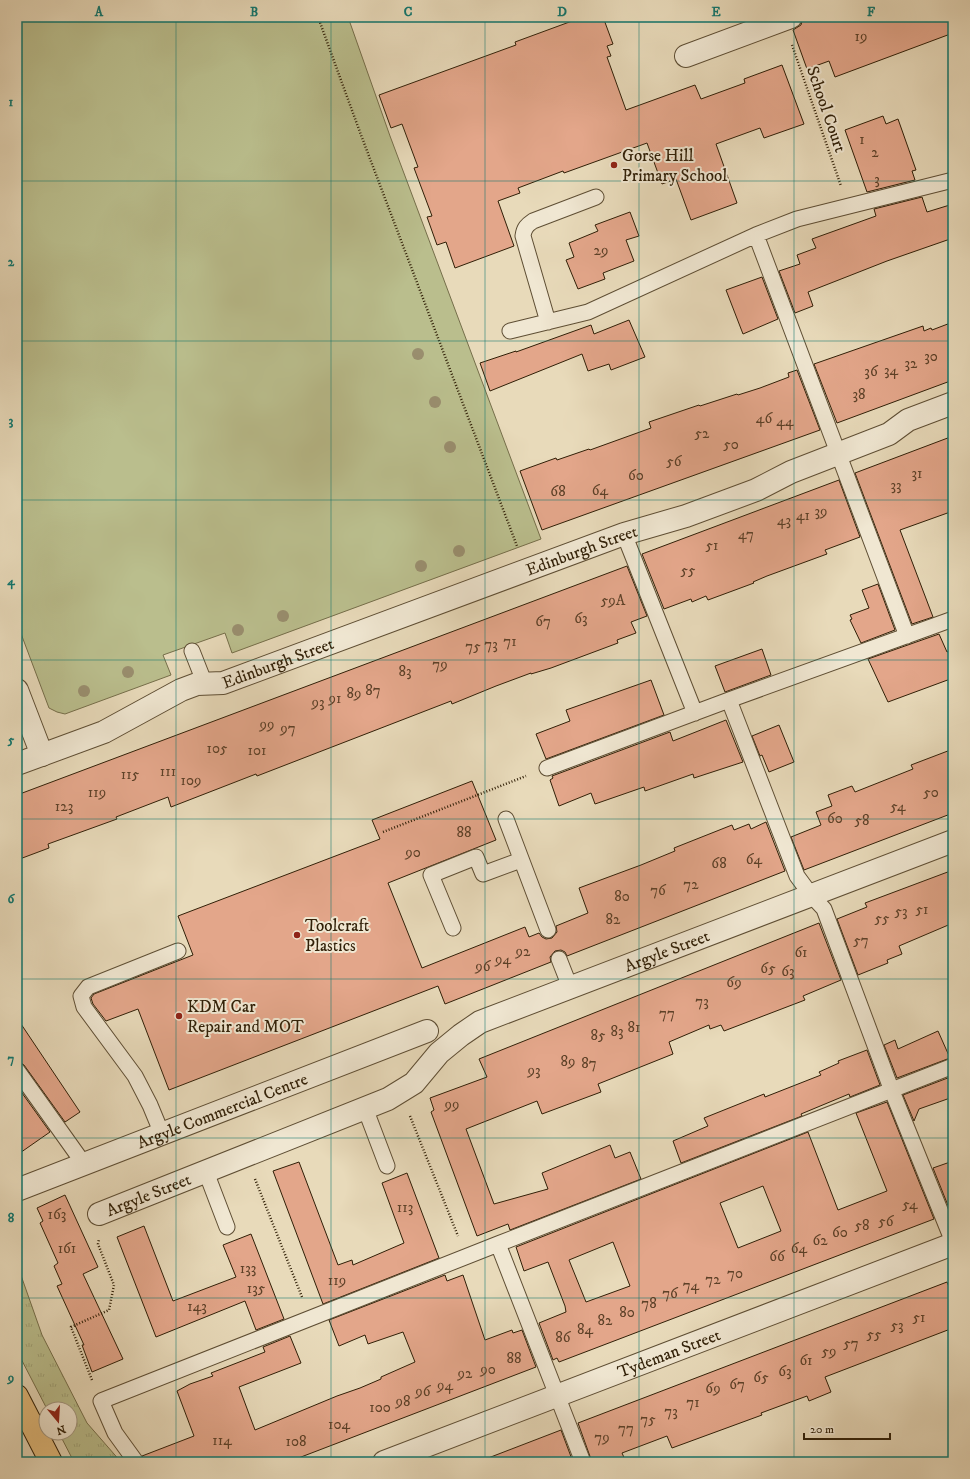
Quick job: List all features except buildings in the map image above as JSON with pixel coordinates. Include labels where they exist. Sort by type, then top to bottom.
[{"type":"main road","points":[[17,1396],[51,1462]]},
{"type":"street","points":[[686,56],[787,19]]},
{"type":"street","name":"Edinburgh Street","points":[[17,764],[104,732],[181,690],[197,684],[223,683],[624,534],[686,516],[756,490],[790,472],[889,434],[908,420],[953,403]]},
{"type":"street","points":[[17,690],[42,756]]},
{"type":"street","name":"Argyle Street","points":[[99,1214],[388,1099],[414,1083],[439,1053],[480,1022],[953,841]]},
{"type":"street","name":"Argyle Commercial Centre","points":[[17,1190],[427,1030]]},
{"type":"street","name":"Tydeman Street","points":[[384,1462],[953,1243]]},
{"type":"lane","points":[[510,331],[588,312],[756,235],[797,219],[953,180]]},
{"type":"lane","points":[[548,322],[524,236],[524,231],[527,225],[539,218],[596,197]]},
{"type":"lane","points":[[756,235],[908,636]]},
{"type":"lane","points":[[624,534],[695,713]]},
{"type":"lane","points":[[547,768],[953,619]]},
{"type":"lane","name":"Edinburgh Street","points":[[192,651],[205,684]]},
{"type":"lane","points":[[729,700],[797,876],[824,909],[892,1091],[953,1243]]},
{"type":"lane","points":[[506,819],[548,930]]},
{"type":"lane","points":[[453,928],[431,875],[476,857],[483,874],[521,860]]},
{"type":"lane","points":[[162,1134],[150,1105],[135,1076],[84,1007],[81,996],[88,987],[178,951]]},
{"type":"lane","points":[[559,959],[570,987]]},
{"type":"lane","points":[[136,1462],[116,1433],[101,1401],[953,1066]]},
{"type":"lane","points":[[17,1070],[84,1164]]},
{"type":"lane","points":[[365,1108],[387,1166]]},
{"type":"lane","points":[[206,1172],[227,1227]]},
{"type":"lane","points":[[498,1244],[583,1462]]},
{"type":"path","points":[[318,17],[361,135],[526,570]]},
{"type":"path","name":"School Court","points":[[787,19],[848,206]]},
{"type":"path","points":[[383,832],[547,768]]},
{"type":"path","points":[[401,1091],[466,1257]]},
{"type":"path","points":[[246,1156],[311,1318]]},
{"type":"path","name":"Argyle Street","points":[[99,1214],[98,1244],[114,1285],[109,1310],[71,1327],[101,1401]]},
{"type":"green space","points":[[17,17],[348,17],[390,136],[541,539],[232,653],[225,633],[163,655],[171,675],[65,714],[49,708],[17,623]]},
{"type":"green space","points":[[17,1264],[42,1335],[76,1401],[43,1401],[17,1351]]},
{"type":"green space","points":[[78,1405],[87,1423],[121,1462],[74,1462],[63,1441],[78,1441]]},
{"type":"place","name":"Gorse Hill Primary School","points":[[614,165]]},
{"type":"place","name":"Toolcraft Plastics","points":[[297,935]]},
{"type":"place","name":"KDM Car Repair and MOT","points":[[179,1016]]}]
